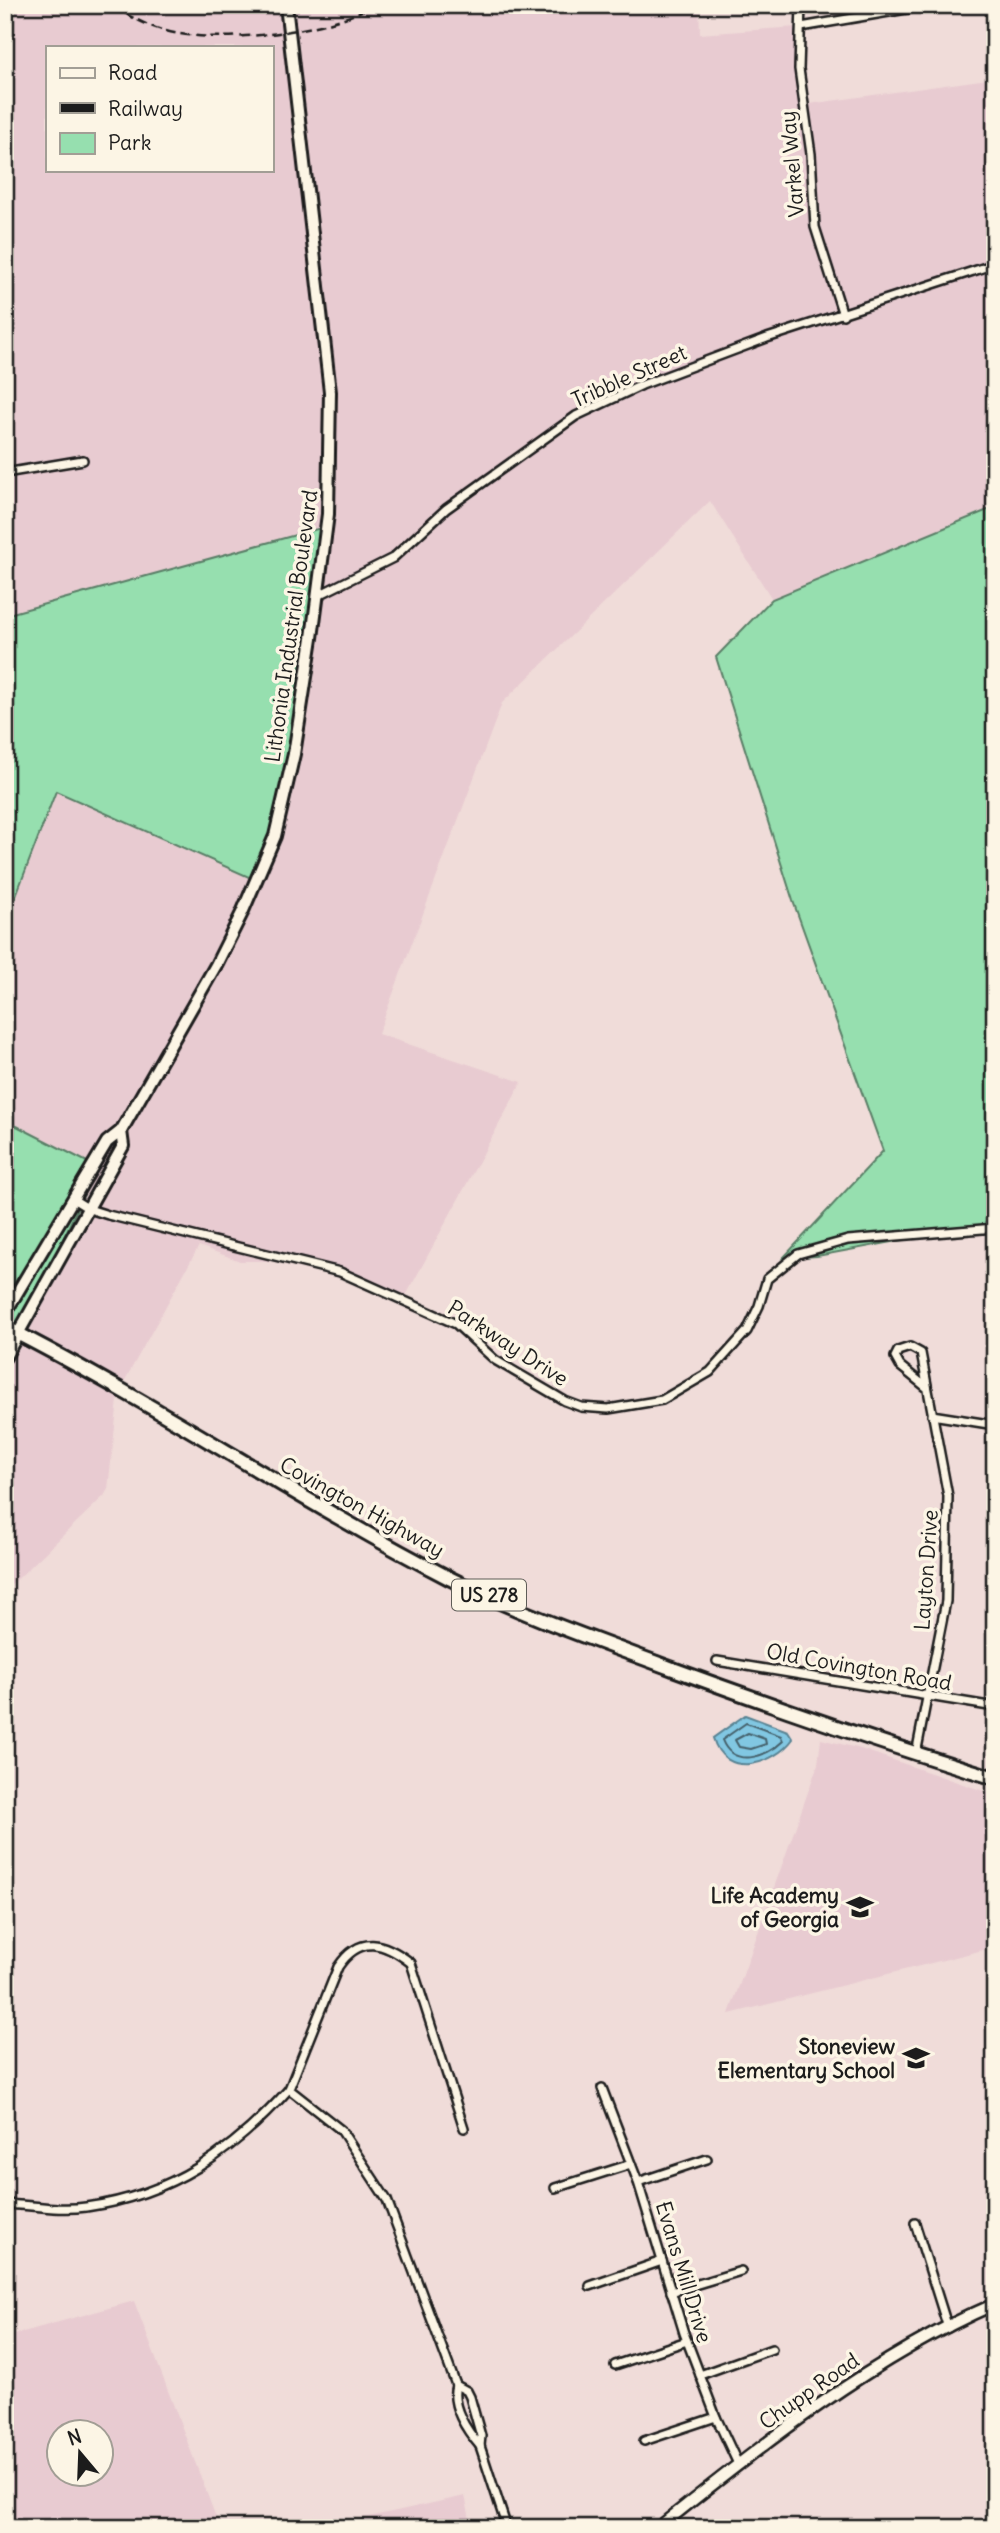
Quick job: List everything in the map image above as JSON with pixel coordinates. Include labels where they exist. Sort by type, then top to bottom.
[{"type":"main road","name":"Lithonia Industrial Boulevard","points":[[5,1313],[107,1142],[121,1131],[216,965],[242,913],[275,835],[294,754],[328,514],[330,392],[286,5]]},
{"type":"main road","name":"Lithonia Industrial Boulevard","points":[[5,1357],[122,1146],[121,1131]]},
{"type":"main road","name":"Covington Highway","points":[[5,1327],[80,1365],[365,1535],[452,1579],[614,1647],[812,1720],[995,1778]]},
{"type":"street","name":"Varkel Way","points":[[801,5],[799,69],[811,154],[815,227],[843,315]]},
{"type":"street","points":[[802,27],[930,5]]},
{"type":"street","name":"Tribble Street","points":[[317,596],[393,558],[446,509],[576,416],[642,385],[767,338],[995,264]]},
{"type":"street","points":[[5,473],[83,460]]},
{"type":"street","name":"Parkway Drive","points":[[73,1199],[89,1209],[340,1272],[456,1324],[495,1360],[565,1401],[581,1407],[608,1409],[662,1400],[710,1372],[747,1331],[759,1306],[767,1279],[798,1254],[848,1240],[995,1228]]},
{"type":"street","name":"Layton Drive","points":[[916,1754],[946,1601],[948,1496],[921,1353],[910,1347],[898,1350],[895,1357],[900,1366],[926,1387]]},
{"type":"street","points":[[932,1415],[995,1425]]},
{"type":"street","name":"Old Covington Road","points":[[717,1661],[995,1707]]},
{"type":"street","points":[[5,2204],[84,2207],[147,2191],[190,2173],[220,2155],[256,2126],[289,2089],[338,1967],[346,1955],[361,1946],[378,1944],[396,1951],[411,1963],[464,2128]]},
{"type":"street","name":"Evans Mill Drive","points":[[602,2088],[638,2182],[687,2341],[716,2417],[738,2464]]},
{"type":"street","points":[[289,2089],[341,2130],[387,2200],[456,2385],[454,2394],[460,2414],[467,2432],[480,2446]]},
{"type":"street","points":[[638,2182],[707,2159]]},
{"type":"street","points":[[555,2188],[631,2164]]},
{"type":"street","points":[[915,2223],[948,2328]]},
{"type":"street","points":[[590,2286],[662,2261]]},
{"type":"street","points":[[671,2292],[741,2271]]},
{"type":"street","name":"Chupp Road","points":[[658,2528],[738,2464],[878,2366],[995,2304]]},
{"type":"street","points":[[615,2365],[687,2341]]},
{"type":"street","points":[[700,2375],[772,2349]]},
{"type":"street","points":[[456,2385],[467,2391],[470,2397],[481,2435],[480,2446],[507,2528]]},
{"type":"street","points":[[644,2441],[716,2417]]},
{"type":"shaded area","points":[[5,5],[699,5],[700,34],[797,27],[802,105],[995,78],[995,507],[772,599],[710,501],[502,703],[378,1034],[522,1082],[402,1303],[305,1261],[240,1261],[199,1246],[119,1391],[108,1489],[104,1496],[5,1591],[5,1330],[97,1168],[5,1120],[5,924],[56,791],[250,877],[327,526],[5,615]]},
{"type":"shaded area","points":[[821,1739],[861,1749],[995,1795],[995,1947],[729,2014],[818,1764]]},
{"type":"shaded area","points":[[134,2301],[220,2528],[5,2528],[5,2337]]},
{"type":"shaded area","points":[[465,2496],[472,2528],[318,2528]]},
{"type":"green space","points":[[995,507],[995,1223],[817,1256],[783,1258],[883,1151],[793,901],[716,657],[772,599]]},
{"type":"green space","points":[[328,526],[293,775],[251,878],[56,791],[5,924],[5,615]]},
{"type":"green space","points":[[5,1120],[97,1167],[18,1334],[5,1330]]},
{"type":"water","points":[[745,1715],[788,1731],[793,1739],[785,1748],[763,1761],[739,1764],[728,1760],[719,1751],[713,1738]]},
{"type":"railway","points":[[112,5],[159,29],[214,37],[272,34],[301,29],[329,23],[373,5]]},
{"type":"place","name":"Life Academy of Georgia","points":[[860,1907]]},
{"type":"place","name":"Stoneview Elementary School","points":[[916,2058]]}]
